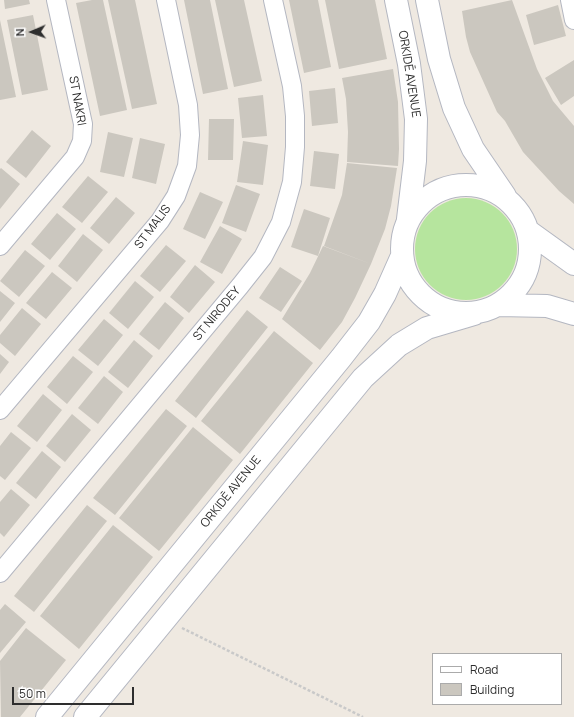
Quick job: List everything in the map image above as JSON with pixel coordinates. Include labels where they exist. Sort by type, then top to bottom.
[{"type":"street","name":"ST NAKRI","points":[[0,246],[75,157],[82,141],[83,124],[56,0]]},
{"type":"street","name":"ST MALIS","points":[[0,410],[160,221],[176,196],[187,166],[190,135],[188,105],[166,0]]},
{"type":"street","name":"ST NIRODEY","points":[[0,573],[240,286],[263,256],[281,222],[292,182],[295,147],[295,116],[292,86],[273,0]]},
{"type":"street","name":"ORKIDĒ AVENUE","points":[[396,0],[410,64],[416,119],[415,161],[407,220]]},
{"type":"street","points":[[85,717],[363,378],[399,345],[427,328],[499,305],[515,291],[526,273],[530,252],[528,231],[520,213],[505,197],[473,149],[454,108],[439,59],[427,0]]},
{"type":"street","points":[[570,0],[574,20]]},
{"type":"street","points":[[410,64],[439,59]]},
{"type":"street","points":[[474,314],[449,312],[426,301],[410,282],[401,258],[402,238],[407,220],[421,201],[440,189],[463,184],[485,186],[505,197]]},
{"type":"street","points":[[528,231],[574,264]]},
{"type":"street","name":"ORKIDĒ AVENUE","points":[[47,717],[369,322],[385,294],[401,258]]},
{"type":"street","points":[[499,305],[547,306],[574,314]]},
{"type":"street","points":[[331,370],[354,389]]},
{"type":"street","points":[[174,561],[197,581]]},
{"type":"path","points":[[165,620],[363,717]]},
{"type":"green space","points":[[466,198],[485,202],[502,213],[513,230],[517,249],[513,268],[502,285],[485,296],[466,300],[447,296],[430,285],[419,268],[415,249],[419,230],[430,213],[447,202]]},
{"type":"building","points":[[4,0],[29,0],[30,4],[5,9]]},
{"type":"building","points":[[92,0],[103,0],[127,110],[100,116],[76,3]]},
{"type":"building","points":[[108,0],[135,0],[157,104],[132,109]]},
{"type":"building","points":[[184,0],[210,0],[228,89],[203,94]]},
{"type":"building","points":[[215,0],[244,0],[262,81],[234,87]]},
{"type":"building","points":[[289,0],[318,0],[331,67],[304,73]]},
{"type":"building","points":[[325,0],[375,0],[387,59],[339,69]]},
{"type":"building","points":[[512,0],[537,69],[553,101],[574,126],[574,204],[559,191],[523,152],[505,121],[497,112],[470,52],[462,11]]},
{"type":"building","points":[[558,5],[566,36],[534,45],[526,15]]},
{"type":"building","points":[[33,15],[48,90],[22,95],[7,20]]},
{"type":"building","points":[[0,20],[16,97],[0,100]]},
{"type":"building","points":[[574,60],[574,96],[561,105],[545,78]]},
{"type":"building","points":[[393,69],[398,102],[398,166],[347,162],[348,132],[346,99],[342,78]]},
{"type":"building","points":[[335,88],[338,123],[312,126],[309,91]]},
{"type":"building","points":[[263,95],[267,136],[242,138],[238,98]]},
{"type":"building","points":[[209,119],[234,119],[233,160],[208,160]]},
{"type":"building","points":[[32,130],[51,146],[26,178],[6,162]]},
{"type":"building","points":[[108,132],[133,138],[124,177],[100,172]]},
{"type":"building","points":[[140,138],[165,144],[156,184],[132,178]]},
{"type":"building","points":[[243,141],[268,145],[263,185],[237,182]]},
{"type":"building","points":[[314,151],[339,154],[335,189],[310,186]]},
{"type":"building","points":[[347,163],[397,168],[391,206],[385,229],[371,264],[324,246],[342,195]]},
{"type":"building","points":[[1,168],[20,184],[0,209],[0,169]]},
{"type":"building","points":[[88,176],[108,192],[82,223],[62,207]]},
{"type":"building","points":[[236,185],[260,194],[246,232],[222,223]]},
{"type":"building","points":[[200,192],[223,202],[205,239],[183,229]]},
{"type":"building","points":[[116,197],[135,213],[109,244],[90,228]]},
{"type":"building","points":[[304,209],[330,218],[318,256],[291,247]]},
{"type":"building","points":[[57,213],[76,229],[50,260],[31,244]]},
{"type":"building","points":[[220,226],[242,239],[222,274],[200,262]]},
{"type":"building","points":[[83,234],[103,250],[77,282],[58,266]]},
{"type":"building","points":[[166,245],[186,261],[160,292],[140,276]]},
{"type":"building","points":[[323,246],[371,264],[342,322],[320,350],[282,319],[310,273]]},
{"type":"building","points":[[25,250],[45,266],[19,297],[0,281]]},
{"type":"building","points":[[195,265],[215,282],[189,313],[170,297]]},
{"type":"building","points":[[280,267],[302,281],[281,312],[259,298]]},
{"type":"building","points":[[52,272],[72,288],[46,319],[26,303]]},
{"type":"building","points":[[135,281],[154,297],[128,329],[109,313]]},
{"type":"building","points":[[0,291],[15,303],[0,322]]},
{"type":"building","points":[[165,302],[184,318],[159,350],[139,334]]},
{"type":"building","points":[[22,308],[41,324],[15,356],[0,343],[0,335]]},
{"type":"building","points":[[247,310],[268,327],[196,418],[175,401]]},
{"type":"building","points":[[104,319],[123,335],[98,366],[78,350]]},
{"type":"building","points":[[274,331],[313,363],[240,454],[201,421]]},
{"type":"building","points":[[134,340],[153,356],[128,388],[108,372]]},
{"type":"building","points":[[0,354],[9,362],[0,374]]},
{"type":"building","points":[[73,356],[93,372],[67,404],[47,387]]},
{"type":"building","points":[[104,376],[123,392],[98,424],[78,408]]},
{"type":"building","points":[[43,394],[62,410],[37,442],[17,426]]},
{"type":"building","points":[[166,409],[187,426],[115,515],[93,498]]},
{"type":"building","points":[[72,414],[91,430],[65,462],[46,446]]},
{"type":"building","points":[[193,427],[233,460],[159,551],[119,518]]},
{"type":"building","points":[[11,432],[31,448],[5,480],[0,476],[0,446]]},
{"type":"building","points":[[42,451],[61,467],[36,499],[16,483]]},
{"type":"building","points":[[11,489],[30,505],[4,537],[0,533],[0,502]]},
{"type":"building","points":[[87,505],[107,521],[34,612],[14,596]]},
{"type":"building","points":[[113,525],[153,557],[79,649],[40,616]]},
{"type":"building","points":[[5,604],[26,622],[0,653],[0,610]]},
{"type":"building","points":[[26,628],[66,660],[20,717],[1,717],[0,661]]}]
